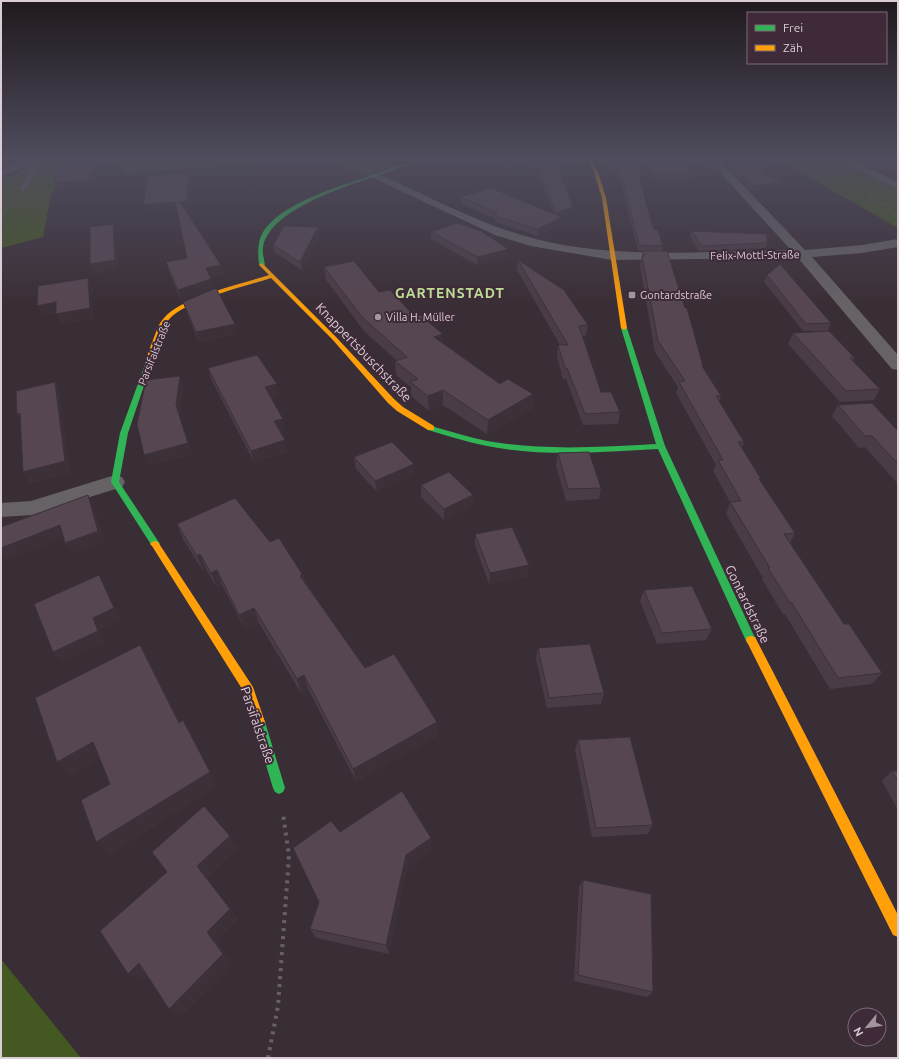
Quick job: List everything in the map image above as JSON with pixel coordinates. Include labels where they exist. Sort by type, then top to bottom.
[{"type":"street","points":[[271,276],[258,259],[258,253],[264,239],[282,216],[296,207]]},
{"type":"street","name":"Felix-Mottl-Straße","points":[[444,207],[499,232],[531,242],[612,256],[802,254],[862,249],[898,243]]},
{"type":"street","name":"Gontardstraße","points":[[605,207],[625,334],[661,446],[737,613],[898,930]]},
{"type":"street","points":[[758,207],[802,254],[898,365]]},
{"type":"street","name":"Knappertsbuschstraße","points":[[271,276],[334,338],[382,393],[401,410],[425,426],[472,443],[522,449],[570,450],[661,446]]},
{"type":"street","name":"Parsifalstraße","points":[[271,276],[189,304],[174,311],[166,319],[151,356],[124,433],[115,482],[249,690],[279,788]]},
{"type":"street","points":[[1,510],[32,508],[115,482]]},
{"type":"path","points":[[1,218],[6,210],[5,207]]},
{"type":"path","points":[[885,207],[898,216]]},
{"type":"path","points":[[268,1058],[278,1006],[289,856],[279,788]]},
{"type":"green space","points":[[1,207],[49,207],[43,237],[1,248]]},
{"type":"green space","points":[[862,207],[898,207],[898,228]]},
{"type":"green space","points":[[1,959],[81,1058],[1,1058]]},
{"type":"building","points":[[176,207],[184,207],[221,265],[206,268],[211,279],[178,290],[166,262],[187,258]]},
{"type":"building","points":[[484,207],[539,207],[562,217],[538,229],[495,216],[497,213]]},
{"type":"building","points":[[554,207],[572,207],[556,213]]},
{"type":"building","points":[[629,207],[648,207],[654,230],[658,230],[663,246],[639,245]]},
{"type":"building","points":[[457,223],[481,231],[508,249],[478,257],[431,232]]},
{"type":"building","points":[[113,224],[115,260],[90,264],[90,227]]},
{"type":"building","points":[[284,226],[318,227],[300,262],[273,245]]},
{"type":"building","points":[[692,231],[767,234],[767,243],[701,246]]},
{"type":"building","points":[[643,251],[667,251],[685,308],[687,308],[702,366],[721,396],[716,396],[744,442],[738,442],[761,479],[759,479],[795,533],[784,534],[844,624],[849,624],[882,673],[838,678],[792,603],[790,603],[768,568],[770,568],[730,502],[741,501],[718,460],[723,460],[679,382],[685,381],[658,341],[642,256],[644,256]]},
{"type":"building","points":[[518,260],[564,290],[588,325],[579,326],[601,392],[611,392],[620,412],[585,414],[567,368],[565,368],[558,345],[568,345]]},
{"type":"building","points":[[354,261],[379,292],[390,290],[415,317],[420,315],[443,334],[434,337],[500,384],[508,379],[533,394],[488,420],[443,390],[428,396],[410,382],[418,379],[395,361],[407,357],[362,317],[324,267]]},
{"type":"building","points":[[780,264],[831,323],[806,324],[767,275]]},
{"type":"building","points":[[88,278],[90,308],[56,314],[56,302],[37,306],[38,286]]},
{"type":"building","points":[[216,288],[235,324],[196,332],[183,302]]},
{"type":"building","points":[[829,331],[855,358],[850,358],[880,389],[846,391],[793,333]]},
{"type":"building","points":[[257,355],[277,384],[265,387],[283,419],[274,421],[285,440],[251,451],[208,368]]},
{"type":"building","points":[[180,376],[176,405],[188,443],[144,455],[137,424],[146,380]]},
{"type":"building","points":[[55,382],[65,461],[23,472],[20,413],[17,414],[16,391]]},
{"type":"building","points":[[872,403],[898,431],[898,464],[872,436],[865,436],[838,405]]},
{"type":"building","points":[[392,442],[414,464],[375,481],[354,457]]},
{"type":"building","points":[[589,452],[601,488],[568,489],[558,453]]},
{"type":"building","points":[[449,472],[473,495],[444,509],[421,485]]},
{"type":"building","points":[[88,495],[98,531],[65,543],[60,525],[1,548],[1,527]]},
{"type":"building","points":[[235,498],[270,542],[279,538],[302,574],[300,576],[365,668],[394,654],[437,722],[353,769],[304,675],[297,679],[254,608],[239,615],[217,570],[211,573],[200,554],[197,556],[177,524]]},
{"type":"building","points":[[512,527],[529,565],[490,573],[475,534]]},
{"type":"building","points":[[99,575],[114,608],[93,618],[98,631],[53,652],[34,604]]},
{"type":"building","points":[[692,586],[712,629],[662,633],[644,590]]},
{"type":"building","points":[[590,644],[604,693],[549,698],[538,648]]},
{"type":"building","points":[[140,645],[179,723],[183,720],[210,772],[96,842],[81,800],[110,784],[93,742],[57,762],[35,698]]},
{"type":"building","points":[[630,737],[653,825],[596,828],[578,740]]},
{"type":"building","points":[[892,771],[898,771],[898,781]]},
{"type":"building","points":[[402,791],[431,838],[406,855],[386,945],[310,929],[319,902],[293,848],[331,821],[340,832]]},
{"type":"building","points":[[204,806],[230,836],[197,866],[230,909],[207,932],[223,954],[169,1009],[139,963],[128,974],[100,931],[167,872],[152,852]]},
{"type":"building","points":[[583,880],[651,894],[653,992],[578,975]]},
{"type":"traffic: fast","points":[[262,265],[260,247],[266,232],[278,219],[295,207]]},
{"type":"traffic: fast","points":[[624,328],[661,446],[751,640]]},
{"type":"traffic: fast","points":[[150,359],[124,433],[115,482],[155,544]]},
{"type":"traffic: fast","points":[[431,428],[488,444],[516,447],[574,450],[661,446]]},
{"type":"traffic: fast","points":[[259,722],[279,788]]},
{"type":"traffic: slow","points":[[605,207],[624,328]]},
{"type":"traffic: slow","points":[[262,265],[334,338],[391,401],[400,409],[431,428]]},
{"type":"traffic: slow","points":[[150,359],[161,328],[166,319],[173,313],[184,306],[199,300],[271,276]]},
{"type":"traffic: slow","points":[[155,544],[249,690],[259,722]]},
{"type":"traffic: slow","points":[[751,640],[898,930]]},
{"type":"place","name":"Gontardstraße","points":[[632,295]]},
{"type":"place","name":"Villa H. Müller","points":[[378,317]]},
{"type":"district","name":"GARTENSTADT","points":[[450,293]]}]
